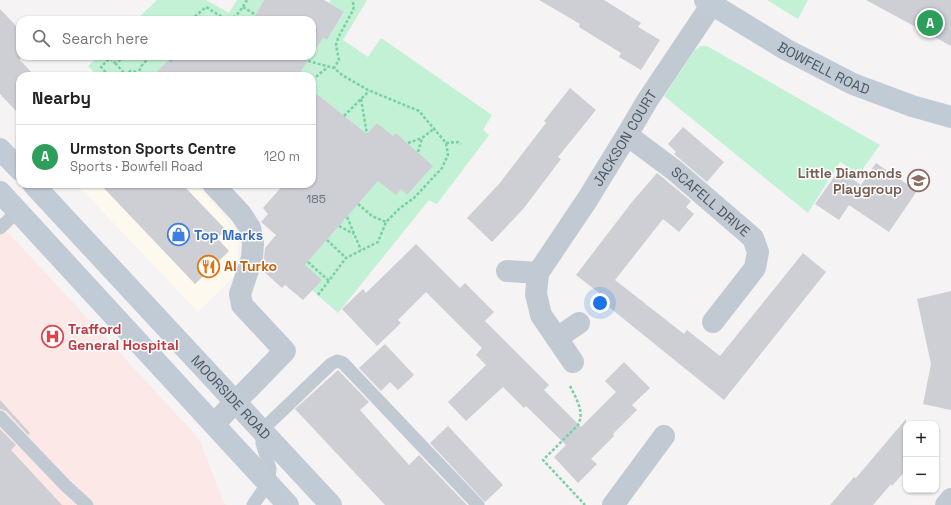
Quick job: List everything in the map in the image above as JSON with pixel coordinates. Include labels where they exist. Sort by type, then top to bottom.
[{"type":"street","name":"BOWFELL ROAD","points":[[708,2],[785,49],[853,84],[912,106],[951,117]]},
{"type":"street","name":"JACKSON COURT","points":[[572,360],[541,315],[536,294],[538,273],[628,135],[647,101],[708,2]]},
{"type":"street","name":"SCAFELL DRIVE","points":[[628,135],[674,170],[753,238],[758,252],[755,268],[713,322]]},
{"type":"street","points":[[0,149],[16,166]]},
{"type":"street","name":"MOORSIDE ROAD","points":[[37,188],[331,505]]},
{"type":"street","points":[[214,424],[285,351],[242,305],[240,294],[252,258],[253,243],[250,228],[241,214],[219,188]]},
{"type":"street","points":[[0,192],[288,505]]},
{"type":"street","points":[[508,271],[538,273]]},
{"type":"street","points":[[557,338],[579,323]]},
{"type":"street","points":[[612,505],[664,436]]},
{"type":"street","points":[[946,505],[951,499]]},
{"type":"lane","points":[[0,228],[18,211]]},
{"type":"lane","points":[[253,505],[268,483],[270,469],[262,444],[262,430],[331,364],[337,361],[343,363],[478,505]]},
{"type":"lane","points":[[0,417],[65,485],[87,505]]},
{"type":"path","points":[[236,16],[247,0]]},
{"type":"path","points":[[334,68],[339,60],[336,45],[338,38],[354,10],[352,0]]},
{"type":"path","points":[[196,16],[206,6],[221,16]]},
{"type":"path","points":[[243,7],[256,15]]},
{"type":"path","points":[[105,72],[101,67],[108,60]]},
{"type":"path","points":[[112,60],[123,72]]},
{"type":"path","points":[[116,64],[120,60]]},
{"type":"path","points":[[129,72],[138,72],[141,66],[148,60]]},
{"type":"path","points":[[308,61],[334,68],[342,75],[369,91],[419,111],[435,128],[446,143],[448,155],[442,168],[414,198],[400,208],[386,222],[378,242],[346,258],[318,295]]},
{"type":"path","points":[[316,77],[329,67]]},
{"type":"path","points":[[344,116],[369,91]]},
{"type":"path","points":[[361,99],[367,134]]},
{"type":"path","points":[[408,143],[422,138],[435,128]]},
{"type":"path","points":[[418,152],[422,138]]},
{"type":"path","points":[[446,143],[458,142],[461,144]]},
{"type":"path","points":[[358,204],[372,216],[386,222]]},
{"type":"path","points":[[346,217],[361,250]]},
{"type":"path","points":[[339,226],[354,234]]},
{"type":"path","points":[[327,240],[346,258]]},
{"type":"path","points":[[308,262],[329,282]]},
{"type":"path","points":[[572,360],[563,370],[580,406],[581,419],[578,425],[543,460],[585,505]]},
{"type":"shaded area","points":[[80,188],[199,188],[227,219],[238,237],[238,262],[235,274],[228,283],[198,312]]},
{"type":"shaded area","name":"Trafford General Hospital","points":[[0,224],[199,439],[223,501],[226,505],[0,505]]},
{"type":"green space","points":[[157,0],[206,0],[229,13],[237,0],[264,0],[255,16],[140,16]]},
{"type":"green space","points":[[331,0],[367,0],[343,40],[368,57],[381,38],[492,115],[483,130],[489,135],[437,204],[429,200],[338,313],[312,290],[305,265],[378,181],[401,189],[407,195],[430,169],[423,163],[426,160],[396,133],[393,136],[377,123],[367,134],[316,93],[316,72],[301,72],[309,60],[316,60],[316,49],[323,38],[327,40],[344,13],[329,3]]},
{"type":"green space","points":[[767,0],[808,0],[798,19]]},
{"type":"green space","points":[[700,46],[707,46],[880,145],[859,174],[840,162],[808,213],[664,96],[694,51]]},
{"type":"green space","points":[[95,60],[170,60],[156,72],[93,72],[88,66]]},
{"type":"building","points":[[264,0],[324,0],[344,12],[327,40],[323,38],[316,49],[316,16],[255,16]]},
{"type":"building","points":[[539,0],[604,0],[641,23],[638,27],[660,40],[641,70],[619,57],[621,53],[579,27],[580,24]]},
{"type":"building","points":[[866,0],[951,0],[951,46]]},
{"type":"building","points":[[0,9],[16,26],[16,60],[20,60],[31,72],[16,72],[16,111],[0,94]]},
{"type":"building","points":[[169,60],[308,60],[301,72],[156,72]]},
{"type":"building","points":[[570,88],[596,110],[558,157],[561,159],[524,208],[492,242],[467,218],[499,184],[546,123],[544,121]]},
{"type":"building","points":[[316,93],[367,134],[377,123],[393,136],[396,133],[433,166],[407,195],[401,189],[396,195],[378,181],[305,265],[322,280],[303,300],[285,285],[282,288],[261,269],[265,248],[276,235],[261,222],[268,214],[263,208],[280,188],[316,188]]},
{"type":"building","points":[[683,127],[724,162],[707,182],[674,154],[676,152],[668,144]]},
{"type":"building","points":[[876,163],[917,191],[889,232],[849,205],[839,220],[815,204],[839,170],[861,185]]},
{"type":"building","points":[[657,173],[691,201],[686,207],[694,214],[679,232],[663,219],[615,280],[684,334],[687,330],[720,356],[803,253],[826,272],[724,400],[604,303],[607,299],[576,275],[632,202]]},
{"type":"building","points":[[104,188],[186,188],[226,230],[217,238],[229,251],[195,284]]},
{"type":"building","points":[[416,244],[460,288],[465,283],[494,312],[485,321],[549,385],[544,390],[581,427],[616,392],[605,381],[624,362],[650,388],[632,405],[637,410],[591,459],[597,464],[578,483],[554,457],[566,445],[526,406],[524,408],[503,387],[466,421],[448,402],[486,365],[476,355],[482,348],[426,292],[398,320],[401,323],[377,346],[342,309],[363,289],[366,293]]},
{"type":"building","points":[[951,291],[951,410],[923,404],[931,364],[917,299]]},
{"type":"building","points":[[385,344],[414,375],[398,390],[390,382],[381,391],[359,368]]},
{"type":"building","points":[[338,370],[369,402],[360,410],[409,465],[419,455],[467,505],[385,505],[295,409]]},
{"type":"building","points":[[0,400],[30,433],[28,435],[6,411],[0,409]]},
{"type":"building","points":[[903,423],[903,473],[892,486],[891,484],[873,505],[830,505],[854,477],[856,478]]},
{"type":"building","points":[[448,426],[503,485],[485,502],[430,443]]},
{"type":"building","points":[[0,429],[16,445],[11,450],[62,505],[0,505]]},
{"type":"place","name":"Urmston Sports Centre","points":[[930,23]]},
{"type":"place","name":"Little Diamonds Playgroup","points":[[918,181]]},
{"type":"place","name":"Top Marks","points":[[178,235]]},
{"type":"place","name":"Al Turko","points":[[209,266]]},
{"type":"place","name":"Trafford General Hospital","points":[[52,337]]}]
